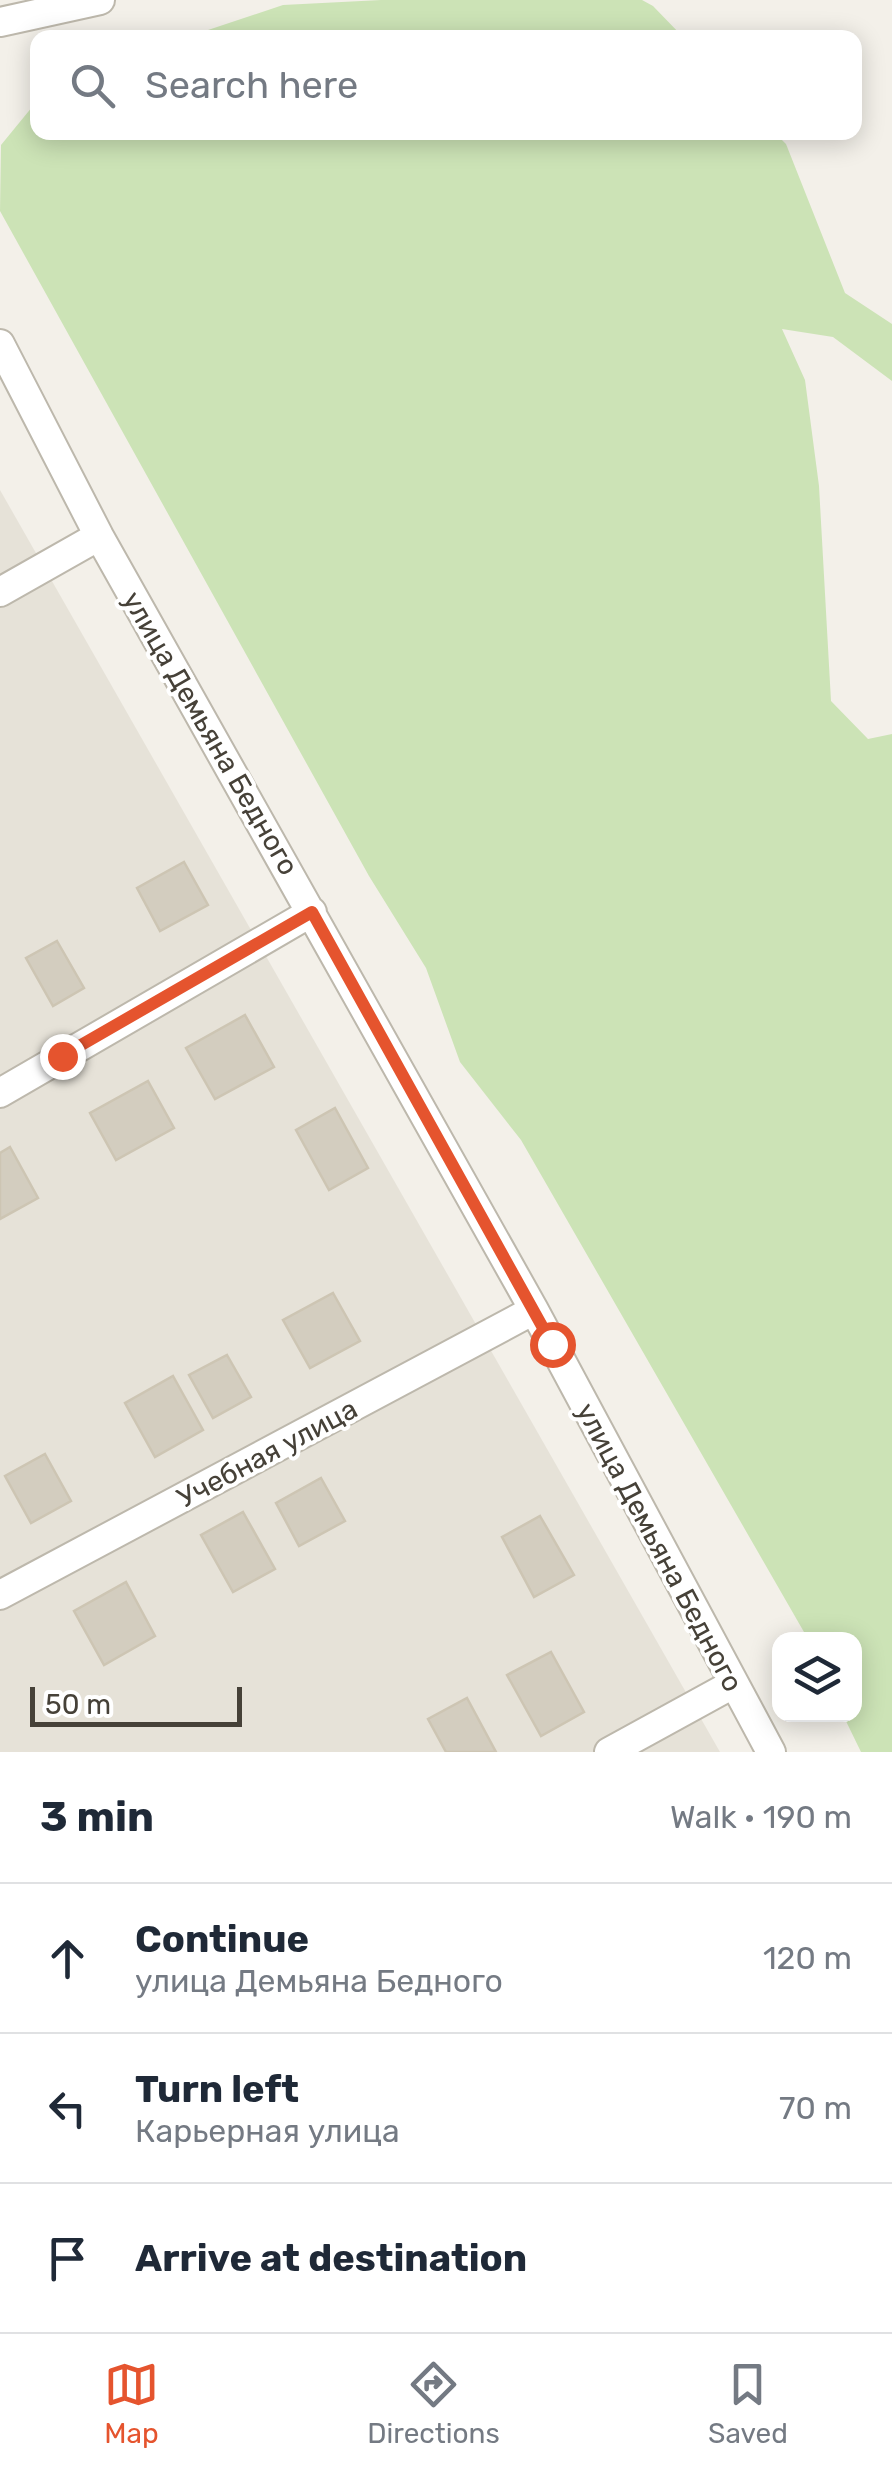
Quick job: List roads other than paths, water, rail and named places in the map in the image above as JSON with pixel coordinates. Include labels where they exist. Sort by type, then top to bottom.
[{"type":"street","points":[[0,22],[100,0]]},
{"type":"street","name":"улица Демьяна Бедного","points":[[0,344],[99,536],[534,1310],[771,1752]]},
{"type":"street","points":[[0,592],[99,536]]},
{"type":"street","points":[[0,1093],[312,912]]},
{"type":"street","name":"Учебная улица","points":[[0,1595],[534,1310]]},
{"type":"street","points":[[608,1752],[733,1684]]}]
